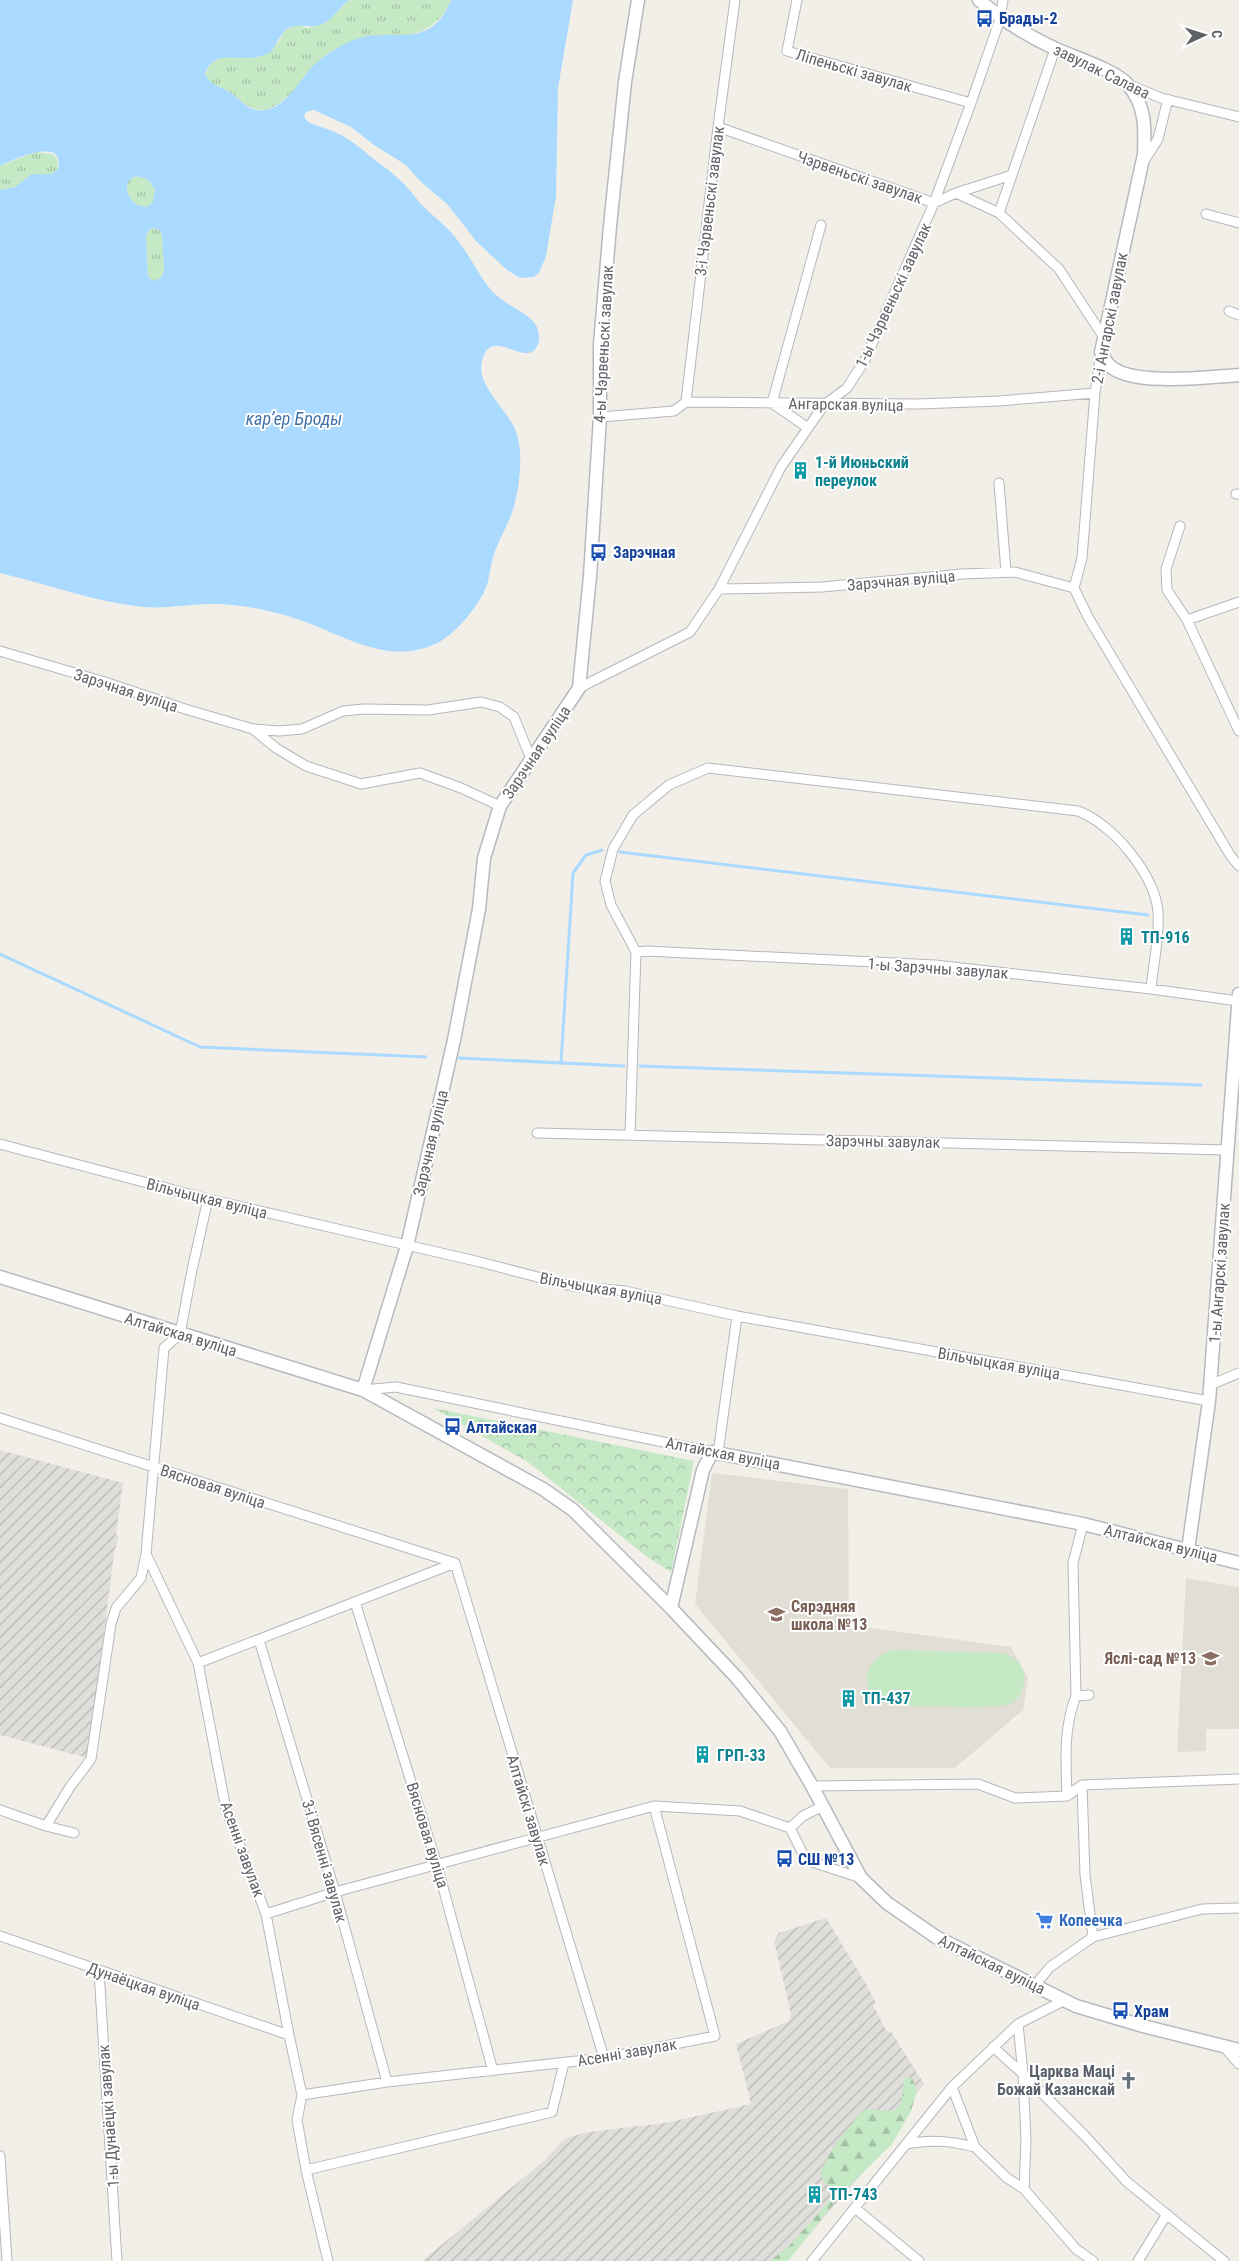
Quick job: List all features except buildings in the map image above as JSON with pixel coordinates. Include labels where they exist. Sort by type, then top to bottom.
[{"type":"street","name":"4-ы Чэрвеньскі завулак","points":[[579,688],[590,576],[600,417],[600,345],[610,226],[625,82],[638,0]]},
{"type":"street","name":"3-і Чэрвеньскі завулак","points":[[686,402],[718,126],[735,0]]},
{"type":"street","name":"Ліпеньскі завулак","points":[[797,0],[787,51],[971,103]]},
{"type":"street","name":"завулак Салава","points":[[979,0],[1000,19],[1055,49],[1100,67],[1139,90],[1239,117]]},
{"type":"street","name":"1-ы Чэрвеньскі завулак","points":[[719,589],[782,467],[824,405],[847,388],[865,360],[934,203],[1000,19],[1003,0]]},
{"type":"street","points":[[999,213],[1055,49]]},
{"type":"street","name":"2-і Ангарскі завулак","points":[[1074,588],[1082,558],[1095,393],[1103,336],[1142,162],[1145,124],[1141,106],[1128,84]]},
{"type":"street","points":[[1142,162],[1147,159],[1158,139],[1168,99]]},
{"type":"street","name":"Чэрвеньскі завулак","points":[[718,126],[934,203],[956,193],[1012,175]]},
{"type":"street","points":[[956,193],[999,213],[1059,269],[1103,336]]},
{"type":"street","points":[[1206,214],[1239,223]]},
{"type":"street","points":[[808,428],[772,403],[821,225]]},
{"type":"street","points":[[1229,311],[1239,315]]},
{"type":"street","points":[[1101,352],[1110,366],[1125,373],[1149,379],[1239,375]]},
{"type":"street","name":"Ангарская вуліца","points":[[600,417],[674,411],[686,402],[824,405],[998,401],[1095,393]]},
{"type":"street","points":[[999,483],[1006,572]]},
{"type":"street","points":[[1180,526],[1166,569],[1166,584],[1173,600],[1187,620],[1239,731]]},
{"type":"street","name":"Зарэчная вуліца","points":[[363,1390],[406,1246],[456,1030],[478,910],[484,858],[500,806],[579,688],[690,632],[719,589],[822,587],[962,574],[1006,572],[1015,572],[1074,588]]},
{"type":"street","points":[[1074,588],[1088,617],[1230,856],[1239,866]]},
{"type":"street","points":[[1187,620],[1239,602]]},
{"type":"street","name":"Зарэчная вуліца","points":[[0,651],[253,729],[276,748],[306,766],[361,784],[420,773],[461,788],[500,806]]},
{"type":"street","points":[[253,729],[279,732],[302,729],[343,711],[364,709],[428,710],[481,702],[500,706],[514,717],[531,759]]},
{"type":"street","points":[[630,1135],[636,952],[611,905],[605,882],[613,849],[633,815],[669,785],[708,768],[1078,811],[1090,815],[1114,833],[1129,852],[1155,894],[1158,914],[1151,989]]},
{"type":"street","name":"1-ы Зарэчны завулак","points":[[636,952],[935,965],[1238,998]]},
{"type":"street","name":"1-ы Ангарскі завулак","points":[[1188,1550],[1209,1401],[1228,1150],[1236,1098],[1238,998]]},
{"type":"street","name":"Зарэчны завулак","points":[[537,1132],[1228,1150]]},
{"type":"street","name":"Вільчыцкая вуліца","points":[[0,1144],[208,1199],[480,1262],[572,1286],[625,1291],[738,1316],[1209,1401]]},
{"type":"street","points":[[46,1826],[70,1787],[91,1760],[110,1624],[116,1608],[141,1578],[146,1554],[164,1348],[180,1334],[208,1199]]},
{"type":"street","name":"Алтайская вуліца","points":[[0,1277],[363,1390],[543,1488],[573,1510],[672,1608],[737,1678],[780,1732],[812,1786],[860,1878],[888,1904],[936,1937],[1036,1984],[1076,2006],[1143,2026],[1239,2050]]},
{"type":"street","points":[[672,1608],[702,1470],[715,1452],[738,1316]]},
{"type":"street","points":[[1210,1385],[1239,1373]]},
{"type":"street","name":"Алтайская вуліца","points":[[363,1390],[396,1387],[1083,1524],[1239,1563]]},
{"type":"street","name":"Вясновая вуліца","points":[[0,1418],[455,1563]]},
{"type":"street","name":"Алтайская вуліца","points":[[1068,1796],[1065,1736],[1069,1713],[1076,1696],[1073,1564],[1083,1524]]},
{"type":"street","name":"Асенні завулак","points":[[146,1554],[198,1663],[226,1809],[266,1914],[288,2035],[302,2095],[297,2120],[306,2170],[328,2261]]},
{"type":"street","points":[[198,1663],[455,1563]]},
{"type":"street","name":"Алтайскі завулак","points":[[455,1563],[604,2058]]},
{"type":"street","name":"Вясновая вуліца","points":[[356,1602],[437,1864],[493,2070]]},
{"type":"street","name":"3-і Вясенні завулак","points":[[259,1640],[335,1892],[387,2082]]},
{"type":"street","points":[[1076,1696],[1088,1696]]},
{"type":"street","points":[[812,1786],[978,1784],[1015,1798],[1068,1796],[1082,1785],[1239,1779]]},
{"type":"street","points":[[1082,1785],[1086,1875],[1093,1937]]},
{"type":"street","points":[[266,1914],[335,1892],[654,1806],[740,1811],[790,1828],[806,1860],[860,1878]]},
{"type":"street","name":"Асенні завулак","points":[[302,2095],[387,2082],[604,2058],[715,2036],[654,1806]]},
{"type":"street","points":[[790,1828],[803,1816],[821,1806]]},
{"type":"street","points":[[0,1810],[46,1826],[74,1833]]},
{"type":"street","points":[[1036,1984],[1050,1967],[1093,1937],[1202,1909],[1239,1908]]},
{"type":"street","name":"Дунаёцкая вуліца","points":[[0,1936],[288,2035]]},
{"type":"street","name":"1-ы Дунаёцкі завулак","points":[[99,1971],[118,2261]]},
{"type":"street","points":[[812,2261],[952,2087],[1018,2024],[1065,2000]]},
{"type":"street","points":[[1018,2024],[1023,2074],[1026,2149],[1024,2188]]},
{"type":"street","points":[[993,2047],[1085,2136],[1127,2182],[1224,2261]]},
{"type":"street","points":[[1224,2047],[1239,2064]]},
{"type":"street","points":[[306,2170],[552,2112],[564,2063]]},
{"type":"street","points":[[952,2087],[975,2147],[1007,2178],[1024,2188],[1076,2248],[1093,2261]]},
{"type":"street","points":[[906,2144],[928,2140],[950,2141],[975,2147]]},
{"type":"street","points":[[0,2156],[6,2261]]},
{"type":"street","points":[[855,2208],[919,2261]]},
{"type":"street","points":[[1138,2261],[1167,2214]]},
{"type":"shaded area","points":[[0,1450],[123,1483],[116,1535],[119,1536],[114,1553],[88,1758],[0,1735]]},
{"type":"shaded area","name":"Сярэдняя школа №13","points":[[712,1473],[848,1489],[849,1625],[1011,1647],[1028,1678],[1023,1710],[955,1768],[830,1768],[695,1604]]},
{"type":"shaded area","name":"Яслі-сад №13","points":[[1186,1578],[1239,1587],[1239,1729],[1206,1729],[1206,1751],[1177,1752]]},
{"type":"shaded area","points":[[826,1918],[866,1984],[876,2003],[873,2005],[886,2030],[892,2033],[924,2084],[879,2142],[880,2152],[787,2261],[422,2261],[544,2161],[565,2138],[589,2132],[665,2123],[751,2104],[736,2044],[789,2021],[791,2014],[774,1941],[779,1933]]},
{"type":"green space","points":[[349,0],[451,0],[441,17],[428,28],[412,34],[393,36],[293,92],[269,109],[259,110],[249,106],[206,77],[205,73],[214,60],[225,56],[250,59],[278,43],[283,33],[291,27],[299,25],[307,28],[326,23]]},
{"type":"green space","points":[[36,152],[52,154],[57,158],[58,169],[52,174],[27,178],[15,187],[0,190],[0,166]]},
{"type":"green space","points":[[136,176],[147,179],[155,189],[153,202],[147,207],[134,202],[127,191],[128,181]]},
{"type":"green space","points":[[154,228],[160,231],[162,235],[164,270],[161,278],[153,281],[148,276],[146,236],[150,229]]},
{"type":"green space","points":[[433,1408],[694,1461],[671,1572],[646,1556],[528,1462]]},
{"type":"green space","points":[[895,1650],[1004,1653],[1016,1661],[1022,1668],[1024,1682],[1022,1690],[1014,1701],[1007,1705],[999,1706],[923,1706],[882,1702],[869,1689],[868,1672],[877,1658]]},
{"type":"green space","points":[[906,2077],[912,2078],[917,2091],[911,2111],[892,2144],[842,2193],[788,2261],[770,2261],[789,2246],[831,2199],[832,2189],[825,2183],[820,2174],[839,2140],[863,2110],[896,2110],[901,2101]]},
{"type":"water","name":"карʼер Броды","points":[[0,0],[349,0],[323,24],[318,26],[296,26],[287,29],[270,53],[253,58],[219,59],[209,66],[205,73],[212,83],[231,93],[250,108],[263,110],[272,108],[280,103],[314,65],[335,49],[364,37],[406,35],[419,33],[431,28],[442,17],[451,0],[573,0],[558,88],[556,196],[546,256],[539,273],[534,277],[520,278],[507,270],[477,242],[447,204],[420,181],[406,165],[374,145],[351,127],[314,110],[306,112],[304,116],[310,123],[343,136],[398,178],[455,237],[492,291],[503,301],[529,317],[538,329],[539,342],[533,351],[526,353],[518,352],[501,346],[493,346],[487,351],[482,361],[481,371],[484,381],[509,418],[518,438],[520,476],[512,513],[492,559],[487,585],[465,620],[449,635],[433,645],[397,652],[362,645],[294,618],[254,608],[213,604],[169,607],[125,605],[0,573],[0,190],[15,187],[32,174],[52,174],[58,169],[58,159],[54,153],[36,152],[0,166]],"holes":[[[136,176],[147,179],[155,189],[153,202],[147,207],[134,202],[127,191],[128,181]],[[154,228],[160,231],[162,235],[164,270],[161,278],[153,281],[148,276],[146,236],[150,229]]]},
{"type":"waterway","points":[[561,1063],[573,873],[586,855],[602,850]]},
{"type":"waterway","points":[[620,852],[1148,915]]},
{"type":"waterway","points":[[0,954],[200,1047],[426,1057]]},
{"type":"waterway","points":[[459,1058],[624,1066]]},
{"type":"waterway","points":[[640,1066],[1201,1085]]},
{"type":"place","name":"Брады-2","points":[[985,18]]},
{"type":"place","name":"1-й Июньский переулок","points":[[801,471]]},
{"type":"place","name":"Зарэчная","points":[[599,552]]},
{"type":"place","name":"ТП-916","points":[[1127,937]]},
{"type":"place","name":"Алтайская","points":[[452,1427]]},
{"type":"place","name":"Сярэдняя школа №13","points":[[777,1615]]},
{"type":"place","name":"Яслі-сад №13","points":[[1210,1658]]},
{"type":"place","name":"ТП-437","points":[[848,1698]]},
{"type":"place","name":"ГРП-33","points":[[703,1755]]},
{"type":"place","name":"СШ №13","points":[[784,1859]]},
{"type":"place","name":"Копеечка","points":[[1045,1920]]},
{"type":"place","name":"Храм","points":[[1120,2011]]},
{"type":"place","name":"Царква Маці Божай Казанскай","points":[[1129,2080]]},
{"type":"place","name":"ТП-743","points":[[815,2194]]}]
